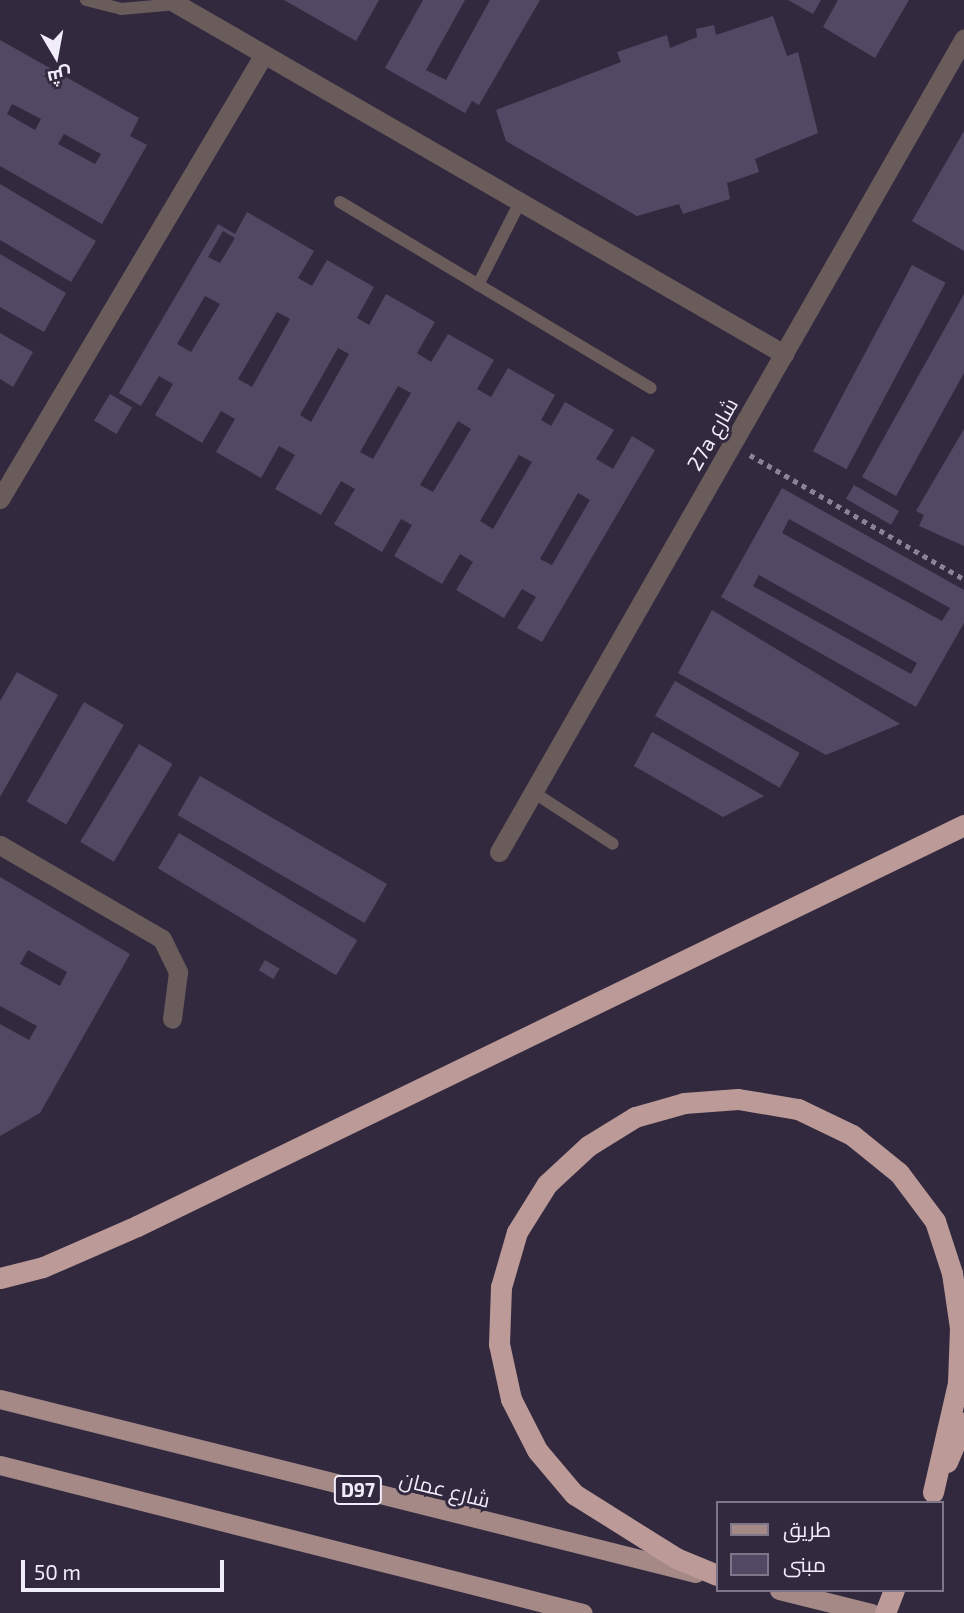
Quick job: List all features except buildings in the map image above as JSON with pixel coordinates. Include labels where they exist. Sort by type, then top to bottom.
[{"type":"highway","points":[[0,1278],[43,1267],[138,1226],[964,825]]},
{"type":"highway","points":[[716,1576],[676,1558],[574,1494],[537,1450],[511,1399],[499,1344],[501,1287],[517,1232],[547,1184],[588,1146],[635,1117],[684,1103],[738,1098],[798,1110],[852,1135],[899,1173],[935,1222],[953,1273],[960,1328],[958,1383],[931,1497]]},
{"type":"highway","points":[[931,1497],[964,1422]]},
{"type":"highway","points":[[885,1613],[893,1592]]},
{"type":"main road","name":"شارع عمان","points":[[0,1399],[716,1576]]},
{"type":"main road","points":[[0,1465],[583,1613]]},
{"type":"main road","points":[[787,1592],[871,1613]]},
{"type":"street","points":[[174,2],[784,354]]},
{"type":"street","name":"27a شارع","points":[[499,852],[964,38]]},
{"type":"street","points":[[0,499],[264,54]]},
{"type":"street","points":[[0,845],[162,939],[178,972],[172,1019]]},
{"type":"lane","points":[[86,0],[121,9],[174,2]]},
{"type":"lane","points":[[340,202],[651,388]]},
{"type":"lane","points":[[478,285],[520,202]]},
{"type":"lane","points":[[533,792],[613,844]]},
{"type":"path","points":[[732,445],[964,579]]}]
